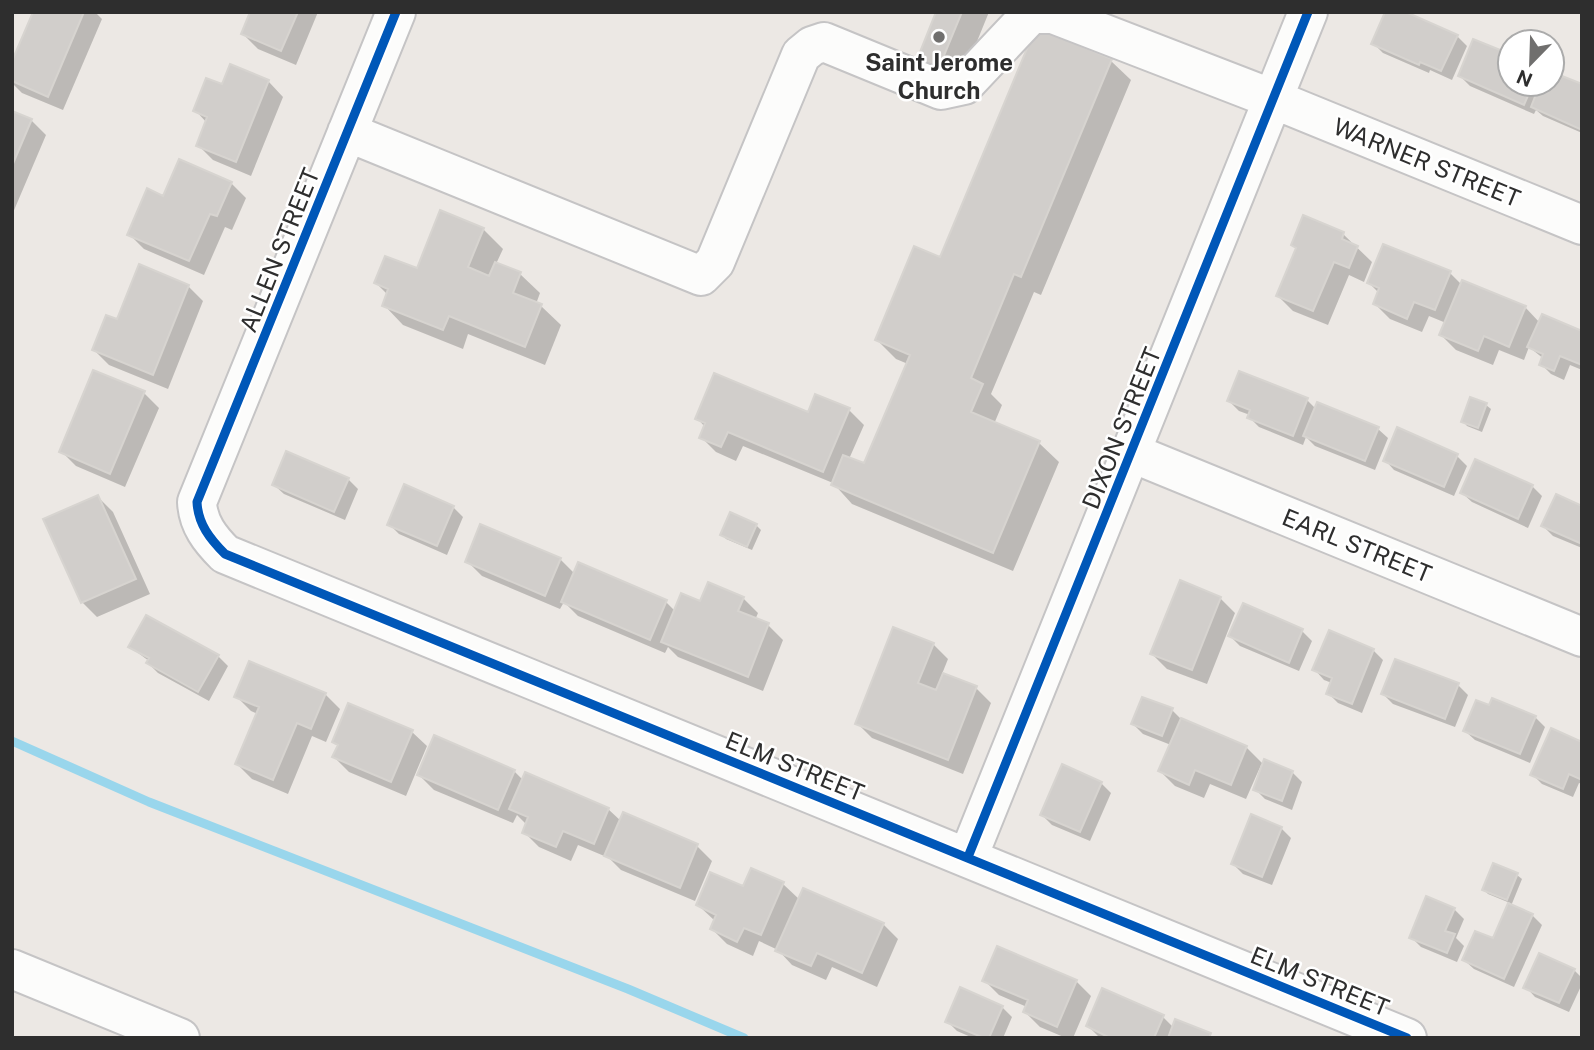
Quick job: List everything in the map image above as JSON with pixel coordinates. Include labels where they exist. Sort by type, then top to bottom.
[{"type":"street","name":"ALLEN STREET","points":[[197,502],[396,12]]},
{"type":"street","name":"DIXON STREET","points":[[968,857],[1308,12]]},
{"type":"street","points":[[347,132],[701,276],[715,262],[801,55],[824,42],[941,90],[964,85],[1031,13]]},
{"type":"street","name":"WARNER STREET","points":[[1031,13],[1053,14],[1273,99],[1582,225]]},
{"type":"street","name":"EARL STREET","points":[[1132,453],[1582,637]]},
{"type":"street","name":"ELM STREET","points":[[197,502],[197,510],[205,530],[225,554],[1407,1038]]},
{"type":"street","points":[[12,969],[128,1028],[180,1038]]},
{"type":"building","points":[[33,12],[84,12],[48,97],[12,81],[12,61]]},
{"type":"building","points":[[250,12],[298,12],[281,51],[241,34]]},
{"type":"building","name":"Saint Jerome Church","points":[[936,12],[962,12],[938,70],[916,62]]},
{"type":"building","points":[[1385,12],[1406,12],[1458,35],[1441,71],[1420,62],[1419,65],[1371,44]]},
{"type":"building","points":[[1036,27],[1112,59],[1021,277],[1014,274],[971,378],[983,384],[971,412],[1040,441],[993,553],[831,485],[843,455],[864,463],[910,355],[875,340],[914,246],[940,257]]},
{"type":"building","points":[[1473,39],[1496,48],[1496,93],[1458,76]]},
{"type":"building","points":[[230,64],[269,80],[236,162],[196,146],[207,117],[193,111],[206,78],[222,84]]},
{"type":"building","points":[[1566,78],[1582,84],[1582,130],[1531,107],[1535,98],[1566,98]]},
{"type":"building","points":[[1508,98],[1527,98],[1524,105]]},
{"type":"building","points":[[12,111],[32,119],[12,166]]},
{"type":"building","points":[[179,159],[232,182],[217,216],[210,214],[189,261],[127,235],[147,188],[163,196]]},
{"type":"building","points":[[440,210],[484,228],[468,267],[489,276],[495,262],[521,272],[513,293],[542,304],[525,347],[449,316],[443,330],[382,306],[388,289],[374,283],[385,256],[417,268]]},
{"type":"building","points":[[1303,215],[1344,232],[1342,239],[1358,246],[1349,268],[1334,262],[1313,311],[1276,296],[1296,248],[1291,245]]},
{"type":"building","points":[[1383,244],[1451,271],[1435,310],[1414,302],[1407,319],[1373,304],[1379,288],[1367,283]]},
{"type":"building","points":[[139,264],[189,285],[153,375],[92,350],[106,315],[117,319]]},
{"type":"building","points":[[1462,280],[1526,306],[1509,347],[1484,336],[1478,351],[1439,335]]},
{"type":"building","points":[[1542,314],[1582,331],[1582,365],[1560,356],[1554,371],[1539,365],[1543,354],[1527,347]]},
{"type":"building","points":[[93,370],[145,391],[110,474],[59,452]]},
{"type":"building","points":[[1239,371],[1308,398],[1293,436],[1247,418],[1250,410],[1227,401]]},
{"type":"building","points":[[714,373],[808,412],[815,394],[850,408],[823,472],[728,432],[721,447],[699,438],[705,423],[695,419]]},
{"type":"building","points":[[1470,397],[1487,403],[1478,428],[1461,422]]},
{"type":"building","points":[[1317,402],[1379,427],[1365,461],[1303,436]]},
{"type":"building","points":[[1397,427],[1458,454],[1444,487],[1383,461]]},
{"type":"building","points":[[286,451],[349,478],[334,512],[272,485]]},
{"type":"building","points":[[1475,459],[1533,485],[1518,519],[1460,493]]},
{"type":"building","points":[[404,484],[454,506],[437,546],[387,525]]},
{"type":"building","points":[[1556,494],[1582,506],[1582,544],[1541,526]]},
{"type":"building","points":[[98,495],[136,579],[81,603],[43,519]]},
{"type":"building","points":[[730,512],[757,524],[747,547],[720,535]]},
{"type":"building","points":[[480,524],[561,558],[545,596],[465,562]]},
{"type":"building","points":[[578,562],[667,600],[650,640],[561,602]]},
{"type":"building","points":[[1180,580],[1221,597],[1192,670],[1150,654]]},
{"type":"building","points":[[708,582],[744,597],[738,611],[769,623],[748,677],[661,642],[681,593],[700,601]]},
{"type":"building","points":[[1243,603],[1303,629],[1289,663],[1228,636]]},
{"type":"building","points":[[146,615],[219,655],[198,692],[146,663],[149,658],[128,647]]},
{"type":"building","points":[[893,627],[934,643],[918,683],[936,690],[943,673],[977,686],[948,760],[855,724]]},
{"type":"building","points":[[1329,630],[1374,649],[1352,704],[1326,694],[1332,678],[1312,670]]},
{"type":"building","points":[[1395,659],[1459,683],[1445,719],[1381,694]]},
{"type":"building","points":[[249,661],[326,693],[311,729],[297,723],[273,780],[235,764],[259,707],[234,697]]},
{"type":"building","points":[[1142,697],[1173,708],[1162,736],[1131,724]]},
{"type":"building","points":[[1492,698],[1536,716],[1520,754],[1463,731],[1476,700],[1489,705]]},
{"type":"building","points":[[348,703],[413,730],[391,782],[332,757],[338,745],[332,742]]},
{"type":"building","points":[[1181,718],[1247,746],[1231,785],[1195,770],[1189,785],[1158,771]]},
{"type":"building","points":[[1551,728],[1582,742],[1582,780],[1569,774],[1563,789],[1530,775]]},
{"type":"building","points":[[434,735],[515,770],[498,810],[417,775]]},
{"type":"building","points":[[1264,759],[1293,771],[1282,801],[1253,790]]},
{"type":"building","points":[[1062,764],[1102,782],[1080,832],[1040,815]]},
{"type":"building","points":[[525,772],[609,808],[594,844],[563,831],[556,847],[522,833],[528,817],[509,809]]},
{"type":"building","points":[[623,812],[698,844],[680,888],[604,856]]},
{"type":"building","points":[[1251,814],[1282,827],[1262,877],[1231,864]]},
{"type":"building","points":[[1493,863],[1518,873],[1507,900],[1482,890]]},
{"type":"building","points":[[751,868],[784,882],[761,935],[744,928],[737,942],[710,929],[716,915],[696,905],[710,872],[743,886]]},
{"type":"building","points":[[803,888],[884,923],[862,973],[817,953],[811,966],[775,951]]},
{"type":"building","points":[[1426,896],[1455,908],[1445,931],[1455,934],[1447,953],[1409,938]]},
{"type":"building","points":[[1508,903],[1533,914],[1504,979],[1462,960],[1475,931],[1493,938]]},
{"type":"building","points":[[997,946],[1077,980],[1057,1027],[1023,1012],[1028,1000],[982,981]]},
{"type":"building","points":[[1539,953],[1575,969],[1559,1003],[1523,988]]},
{"type":"building","points":[[960,987],[1003,1006],[989,1038],[945,1022]]},
{"type":"building","points":[[1102,988],[1164,1015],[1154,1038],[1110,1038],[1086,1026]]},
{"type":"building","points":[[1175,1019],[1211,1033],[1209,1038],[1168,1038]]},
{"type":"waterway","points":[[12,741],[149,802],[628,989],[744,1038]]},
{"type":"cycle path","points":[[396,12],[197,502],[200,517],[214,543],[225,554],[1407,1038]]},
{"type":"cycle path","points":[[968,857],[1308,12]]},
{"type":"place","name":"Saint Jerome Church","points":[[939,37]]}]
